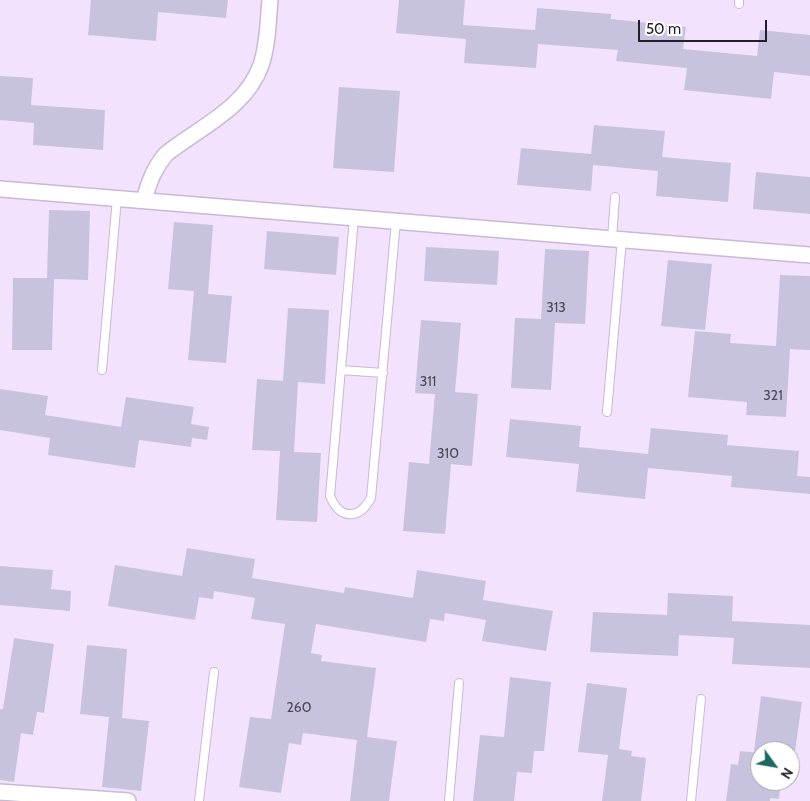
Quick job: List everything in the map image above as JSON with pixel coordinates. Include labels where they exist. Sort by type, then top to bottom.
[{"type":"street","points":[[144,200],[151,175],[166,154],[238,102],[252,85],[261,65],[266,44],[270,0]]},
{"type":"street","points":[[0,189],[810,255]]},
{"type":"street","points":[[0,792],[128,801]]},
{"type":"lane","points":[[607,412],[617,239],[615,197]]},
{"type":"lane","points":[[102,370],[117,198]]},
{"type":"lane","points":[[354,218],[330,496],[334,506],[344,513],[356,514],[366,508],[371,498],[396,221]]},
{"type":"lane","points":[[341,370],[383,374]]},
{"type":"lane","points":[[199,801],[214,672]]},
{"type":"lane","points":[[449,801],[459,682]]},
{"type":"lane","points":[[691,801],[701,698]]},
{"type":"building","points":[[91,0],[228,0],[226,18],[158,12],[156,41],[88,35]]},
{"type":"building","points":[[399,0],[465,0],[463,25],[535,30],[537,8],[611,14],[611,19],[686,27],[683,49],[757,56],[760,30],[810,35],[810,76],[774,72],[771,99],[684,90],[687,68],[616,61],[618,50],[538,44],[536,68],[464,63],[466,39],[396,33]]},
{"type":"building","points":[[0,76],[33,78],[31,105],[105,110],[103,150],[33,145],[34,123],[0,120]]},
{"type":"building","points":[[339,87],[400,91],[394,172],[333,168]]},
{"type":"building","points":[[594,125],[665,131],[662,157],[731,163],[728,202],[656,196],[658,171],[593,165],[591,191],[517,185],[521,148],[591,154]]},
{"type":"building","points":[[756,172],[810,177],[810,214],[753,209]]},
{"type":"building","points":[[49,210],[90,211],[88,280],[54,279],[52,350],[12,350],[13,278],[47,278]]},
{"type":"building","points":[[174,222],[213,225],[208,294],[232,296],[226,363],[188,360],[194,291],[168,289]]},
{"type":"building","points":[[267,231],[339,237],[336,275],[264,269]]},
{"type":"building","points":[[426,247],[499,251],[497,285],[424,281]]},
{"type":"building","points":[[545,249],[589,251],[585,324],[555,323],[551,390],[511,388],[515,318],[541,319]]},
{"type":"building","points":[[668,260],[712,264],[705,330],[661,326]]},
{"type":"building","points":[[780,275],[810,276],[810,350],[790,349],[786,417],[746,415],[747,402],[688,397],[695,331],[731,334],[730,343],[776,346]]},
{"type":"building","points":[[288,308],[329,310],[325,384],[298,382],[294,452],[321,453],[317,522],[276,520],[280,451],[252,450],[257,379],[283,381]]},
{"type":"building","points":[[421,320],[461,323],[455,392],[478,394],[472,466],[451,464],[445,534],[403,531],[409,462],[429,464],[435,394],[415,393]]},
{"type":"building","points":[[0,389],[48,396],[45,415],[121,427],[126,397],[194,407],[191,424],[209,427],[207,440],[192,438],[191,447],[139,440],[135,468],[48,455],[50,438],[0,430]]},
{"type":"building","points":[[510,419],[581,426],[579,447],[648,454],[651,428],[728,435],[727,445],[799,451],[797,476],[810,477],[810,494],[731,487],[732,476],[648,468],[645,499],[576,492],[579,464],[506,457]]},
{"type":"building","points":[[187,548],[255,559],[252,578],[344,593],[345,587],[413,598],[417,570],[486,581],[483,600],[553,611],[546,651],[482,641],[486,620],[445,613],[444,621],[430,619],[426,642],[316,624],[311,653],[322,655],[321,661],[376,668],[367,737],[397,741],[389,801],[350,801],[357,740],[303,733],[301,745],[289,743],[281,793],[239,787],[250,717],[271,719],[285,624],[251,619],[255,598],[214,591],[213,599],[199,597],[195,620],[108,606],[115,565],[182,576]]},
{"type":"building","points":[[0,566],[53,570],[51,589],[71,591],[70,611],[0,605]]},
{"type":"building","points":[[668,593],[733,596],[732,621],[810,625],[810,668],[732,664],[734,638],[679,635],[678,656],[590,652],[593,612],[667,615]]},
{"type":"building","points":[[14,638],[54,644],[44,713],[37,712],[33,735],[21,733],[14,782],[0,780],[0,709],[3,709]]},
{"type":"building","points":[[87,645],[127,649],[122,718],[149,721],[141,791],[102,787],[109,717],[80,714]]},
{"type":"building","points":[[510,677],[551,682],[544,751],[534,751],[532,773],[517,772],[514,801],[473,801],[480,735],[504,737]]},
{"type":"building","points":[[587,683],[627,688],[619,749],[632,751],[631,756],[646,758],[641,801],[602,801],[608,755],[578,752]]},
{"type":"building","points":[[761,696],[802,702],[796,741],[755,741]]},
{"type":"building","points":[[740,751],[750,752],[750,791],[780,791],[779,799],[770,798],[770,801],[726,801],[731,764],[738,765]]}]
